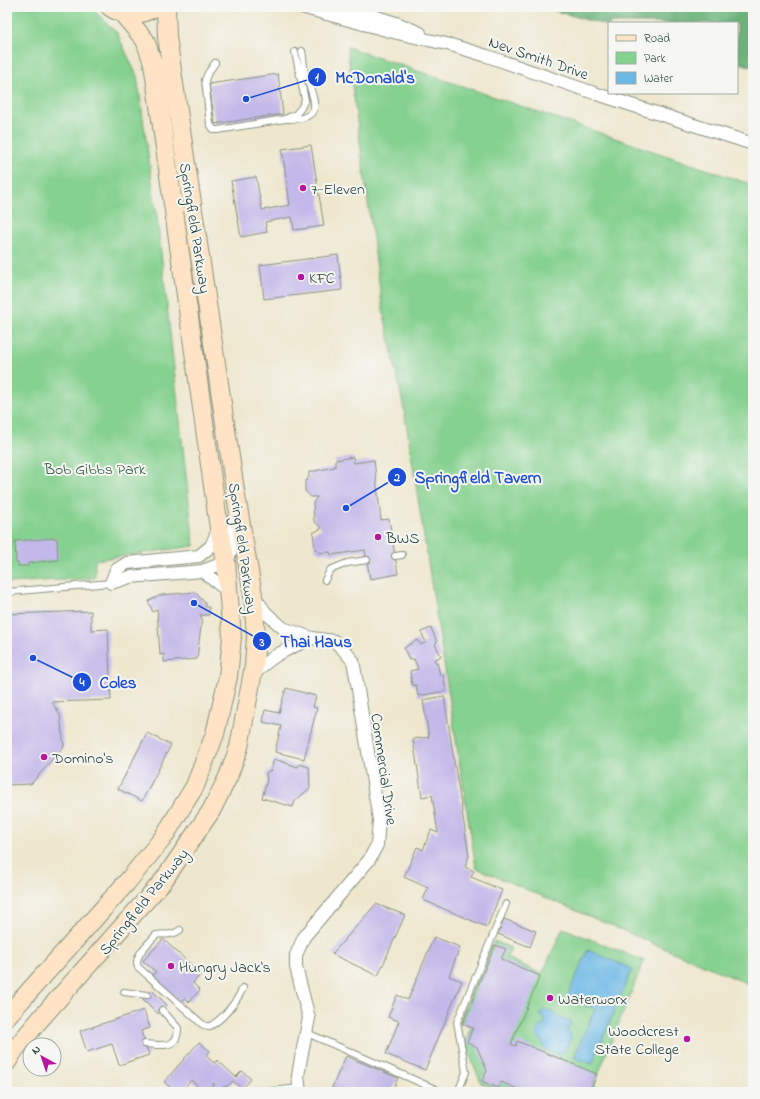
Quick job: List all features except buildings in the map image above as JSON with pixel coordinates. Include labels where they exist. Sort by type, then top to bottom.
[{"type":"main road","points":[[116,10],[135,15],[148,12],[155,7]]},
{"type":"main road","name":"Springfield Parkway","points":[[7,1062],[15,1049],[163,881],[207,817],[228,777],[239,747],[252,677],[256,636],[253,595],[232,467],[167,37],[166,7]]},
{"type":"main road","name":"Springfield Parkway","points":[[7,1016],[127,882],[159,843],[195,786],[214,734],[228,677],[232,637],[226,562],[152,63],[145,40],[116,10]]},
{"type":"street","name":"Nev Smith Drive","points":[[301,7],[451,46],[753,144]]},
{"type":"street","name":"Nev Smith Drive","points":[[345,7],[399,24],[451,46]]},
{"type":"street","points":[[111,583],[130,577],[202,571],[226,562],[232,552],[234,530],[226,476],[232,467]]},
{"type":"street","points":[[111,583],[116,570],[127,563],[199,556],[211,546],[220,528]]},
{"type":"street","points":[[202,571],[229,592]]},
{"type":"street","name":"Commercial Drive","points":[[253,595],[266,613],[283,628],[312,638],[334,641],[353,661],[376,800],[379,830],[377,845],[369,860],[304,937],[296,955],[296,967],[309,1018],[307,1033],[300,1058],[298,1076],[299,1090]]},
{"type":"street","points":[[252,677],[271,658],[312,638]]},
{"type":"lane","points":[[215,63],[205,80],[210,124],[214,130],[285,119],[299,120],[308,117],[315,107],[313,93],[306,76],[302,51]]},
{"type":"lane","points":[[285,119],[296,114],[305,100],[295,52]]},
{"type":"lane","points":[[395,556],[402,554]]},
{"type":"lane","points":[[325,580],[330,570],[347,563],[367,560]]},
{"type":"lane","points":[[7,592],[111,583]]},
{"type":"lane","points":[[458,1092],[466,1072],[457,1022],[506,904]]},
{"type":"lane","points":[[180,930],[172,935],[156,935],[137,957],[136,962],[138,967],[202,1024],[208,1027],[215,1024],[238,1000],[244,988]]},
{"type":"lane","points":[[124,992],[147,995]]},
{"type":"lane","points":[[145,1044],[169,1045],[175,1042],[178,1035],[178,1028],[162,1010]]},
{"type":"lane","points":[[307,1033],[442,1092]]},
{"type":"lane","points":[[264,1092],[299,1090]]},
{"type":"green space","name":"Bob Gibbs Park","points":[[7,7],[90,7],[117,33],[137,76],[157,217],[194,546],[95,560],[95,578],[7,583]]},
{"type":"green space","points":[[541,7],[753,7],[753,67],[738,62],[738,22],[608,22],[608,26]]},
{"type":"green space","points":[[347,47],[753,185],[753,986],[476,868],[404,409],[382,305]]},
{"type":"green space","name":"Waterworx","points":[[563,928],[644,961],[591,1092],[523,1092],[509,1086],[506,1092],[502,1092],[481,1083],[465,1043],[471,1027],[460,1022],[494,941],[511,948],[507,958],[542,974]]},
{"type":"water","points":[[588,950],[632,969],[592,1064],[574,1057],[595,1009],[567,997]]},
{"type":"water","points":[[544,1010],[551,1011],[570,1021],[571,1023],[567,1030],[571,1037],[565,1051],[560,1055],[544,1049],[541,1040],[536,1035],[538,1028],[545,1023],[543,1017],[540,1015]]},
{"type":"place","name":"McDonald's","points":[[246,99]]},
{"type":"place","name":"7-Eleven","points":[[303,188]]},
{"type":"place","name":"KFC","points":[[301,277]]},
{"type":"place","name":"Springfield Tavern","points":[[346,508]]},
{"type":"place","name":"BWS","points":[[378,537]]},
{"type":"place","name":"Thai Haus","points":[[194,603]]},
{"type":"place","name":"Coles","points":[[33,658]]},
{"type":"place","name":"Domino's","points":[[44,757]]},
{"type":"place","name":"Hungry Jack's","points":[[171,966]]},
{"type":"place","name":"Waterworx","points":[[550,998]]},
{"type":"place","name":"Woodcrest State College","points":[[687,1039]]}]
